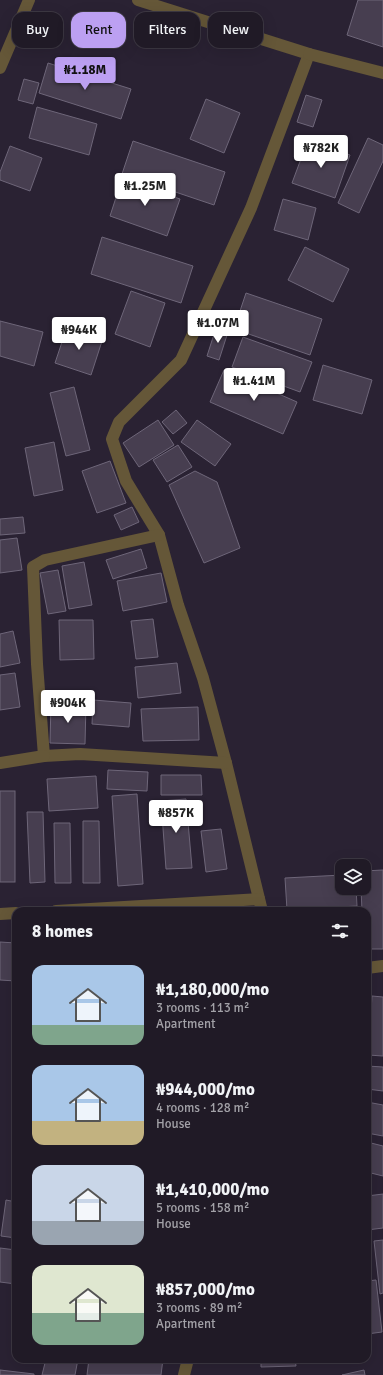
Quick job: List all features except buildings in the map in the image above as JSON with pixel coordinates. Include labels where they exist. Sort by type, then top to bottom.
[{"type":"street","points":[[0,68],[29,0]]},
{"type":"street","points":[[138,0],[309,54],[383,73]]},
{"type":"street","points":[[193,907],[261,905],[226,763],[203,678],[178,605],[159,534],[126,481],[112,439],[119,422],[180,360],[250,208],[309,54]]},
{"type":"street","points":[[44,756],[37,664],[33,567],[45,560],[159,534]]},
{"type":"street","points":[[0,763],[44,756],[80,754],[226,763]]},
{"type":"street","points":[[0,914],[12,913]]},
{"type":"street","points":[[371,968],[383,966]]},
{"type":"street","points":[[184,1375],[187,1363]]}]
